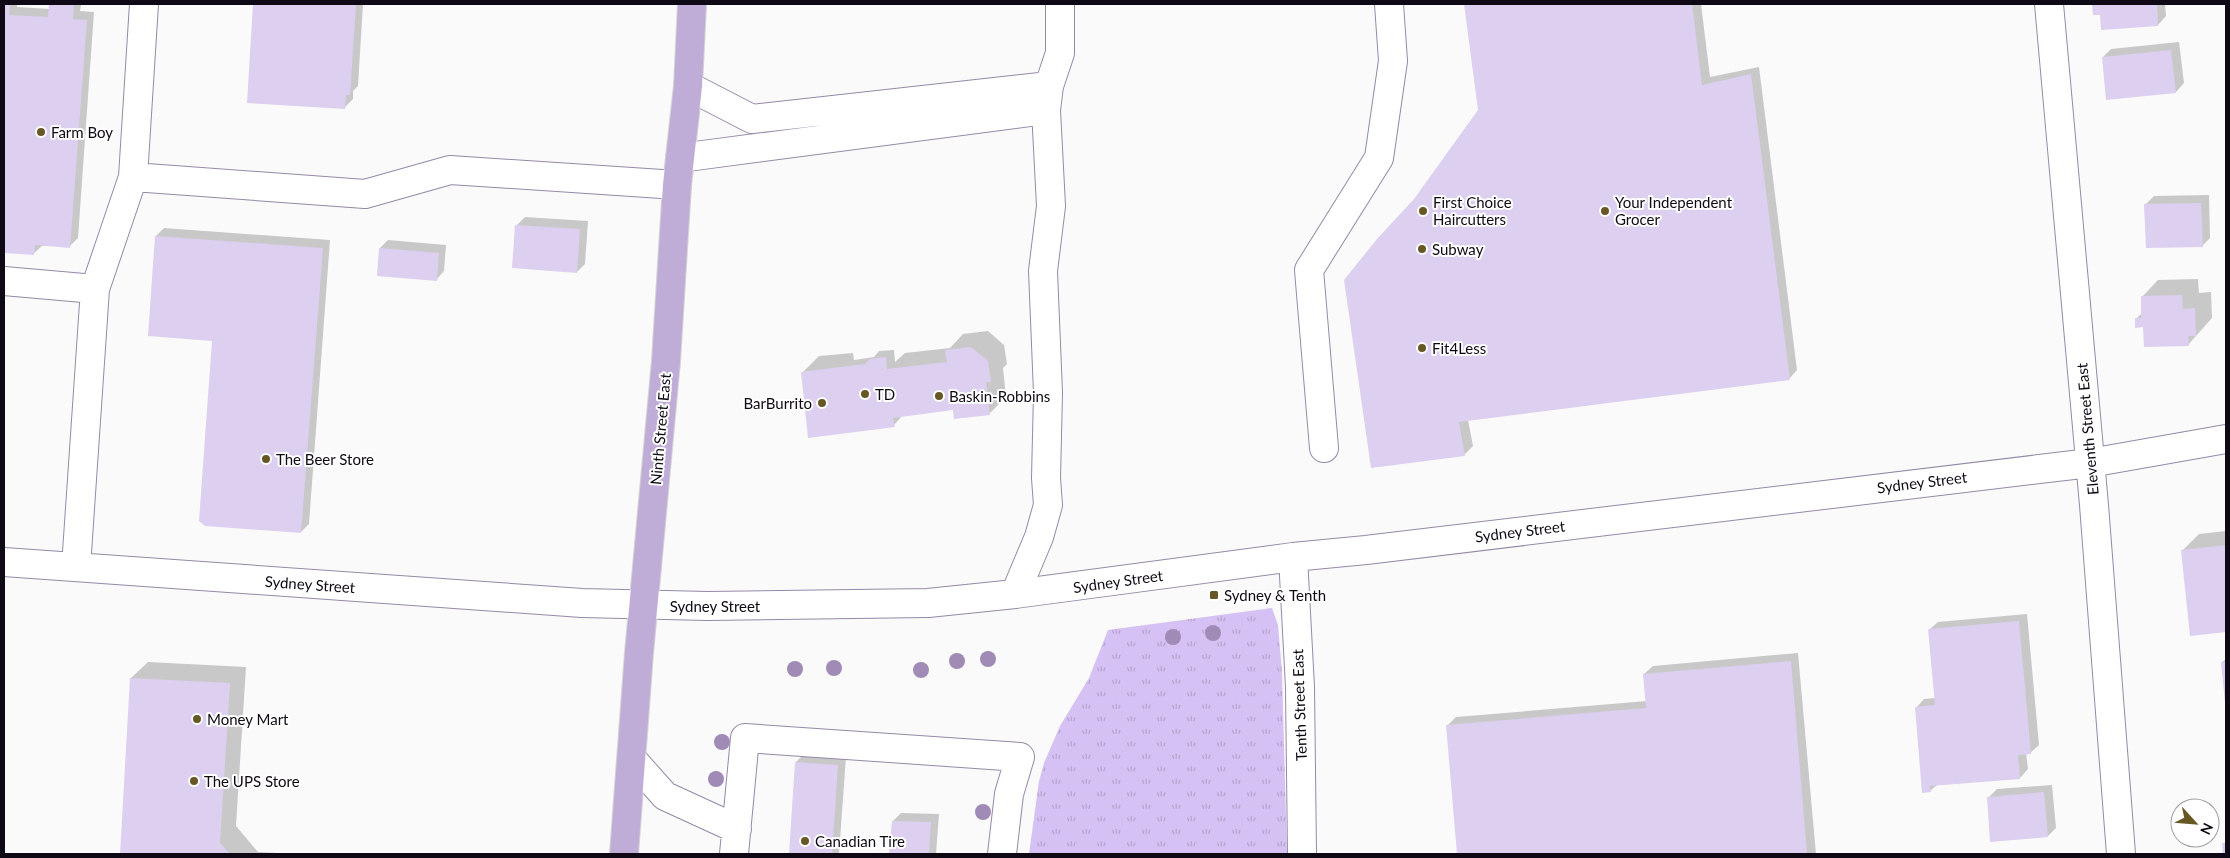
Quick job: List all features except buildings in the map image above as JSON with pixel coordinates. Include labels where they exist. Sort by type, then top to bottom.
[{"type":"main road","name":"Ninth Street East","points":[[624,854],[666,361],[676,185],[688,86],[692,4]]},
{"type":"street","points":[[76,567],[95,289],[133,177],[144,4]]},
{"type":"street","points":[[1016,594],[1039,537],[1048,504],[1046,478],[1048,393],[1043,271],[1051,206],[1048,98],[1060,53],[1060,4]]},
{"type":"street","points":[[1324,448],[1309,270],[1379,158],[1393,61],[1389,4]]},
{"type":"street","name":"Eleventh Street East","points":[[2050,4],[2090,463],[2121,854]]},
{"type":"street","points":[[688,86],[752,119],[1048,98]]},
{"type":"street","points":[[680,158],[1048,98]]},
{"type":"street","points":[[133,177],[365,194],[450,170],[676,185]]},
{"type":"street","points":[[4,281],[95,289]]},
{"type":"street","name":"Sydney Street","points":[[4,562],[644,606],[928,602],[1016,594],[1293,557],[1376,549],[2090,463],[2226,439]]},
{"type":"street","name":"Tenth Street East","points":[[1293,557],[1300,688],[1302,854]]},
{"type":"street","points":[[632,759],[665,796],[735,842],[745,738],[1020,757],[1009,794],[1002,854]]},
{"type":"green space","points":[[1272,608],[1278,625],[1282,672],[1287,854],[1029,854],[1039,781],[1044,763],[1060,726],[1089,678],[1108,630]]},
{"type":"place","name":"Farm Boy","points":[[41,132]]},
{"type":"place","name":"First Choice Haircutters","points":[[1423,211]]},
{"type":"place","name":"Your Independent Grocer","points":[[1605,211]]},
{"type":"place","name":"Subway","points":[[1422,249]]},
{"type":"place","name":"Fit4Less","points":[[1422,348]]},
{"type":"place","name":"TD","points":[[865,394]]},
{"type":"place","name":"Baskin-Robbins","points":[[939,396]]},
{"type":"place","name":"BarBurrito","points":[[822,403]]},
{"type":"place","name":"The Beer Store","points":[[266,459]]},
{"type":"place","name":"Sydney & Tenth","points":[[1214,595]]},
{"type":"place","name":"Money Mart","points":[[197,719]]},
{"type":"place","name":"The UPS Store","points":[[194,781]]},
{"type":"place","name":"Canadian Tire","points":[[805,841]]}]
